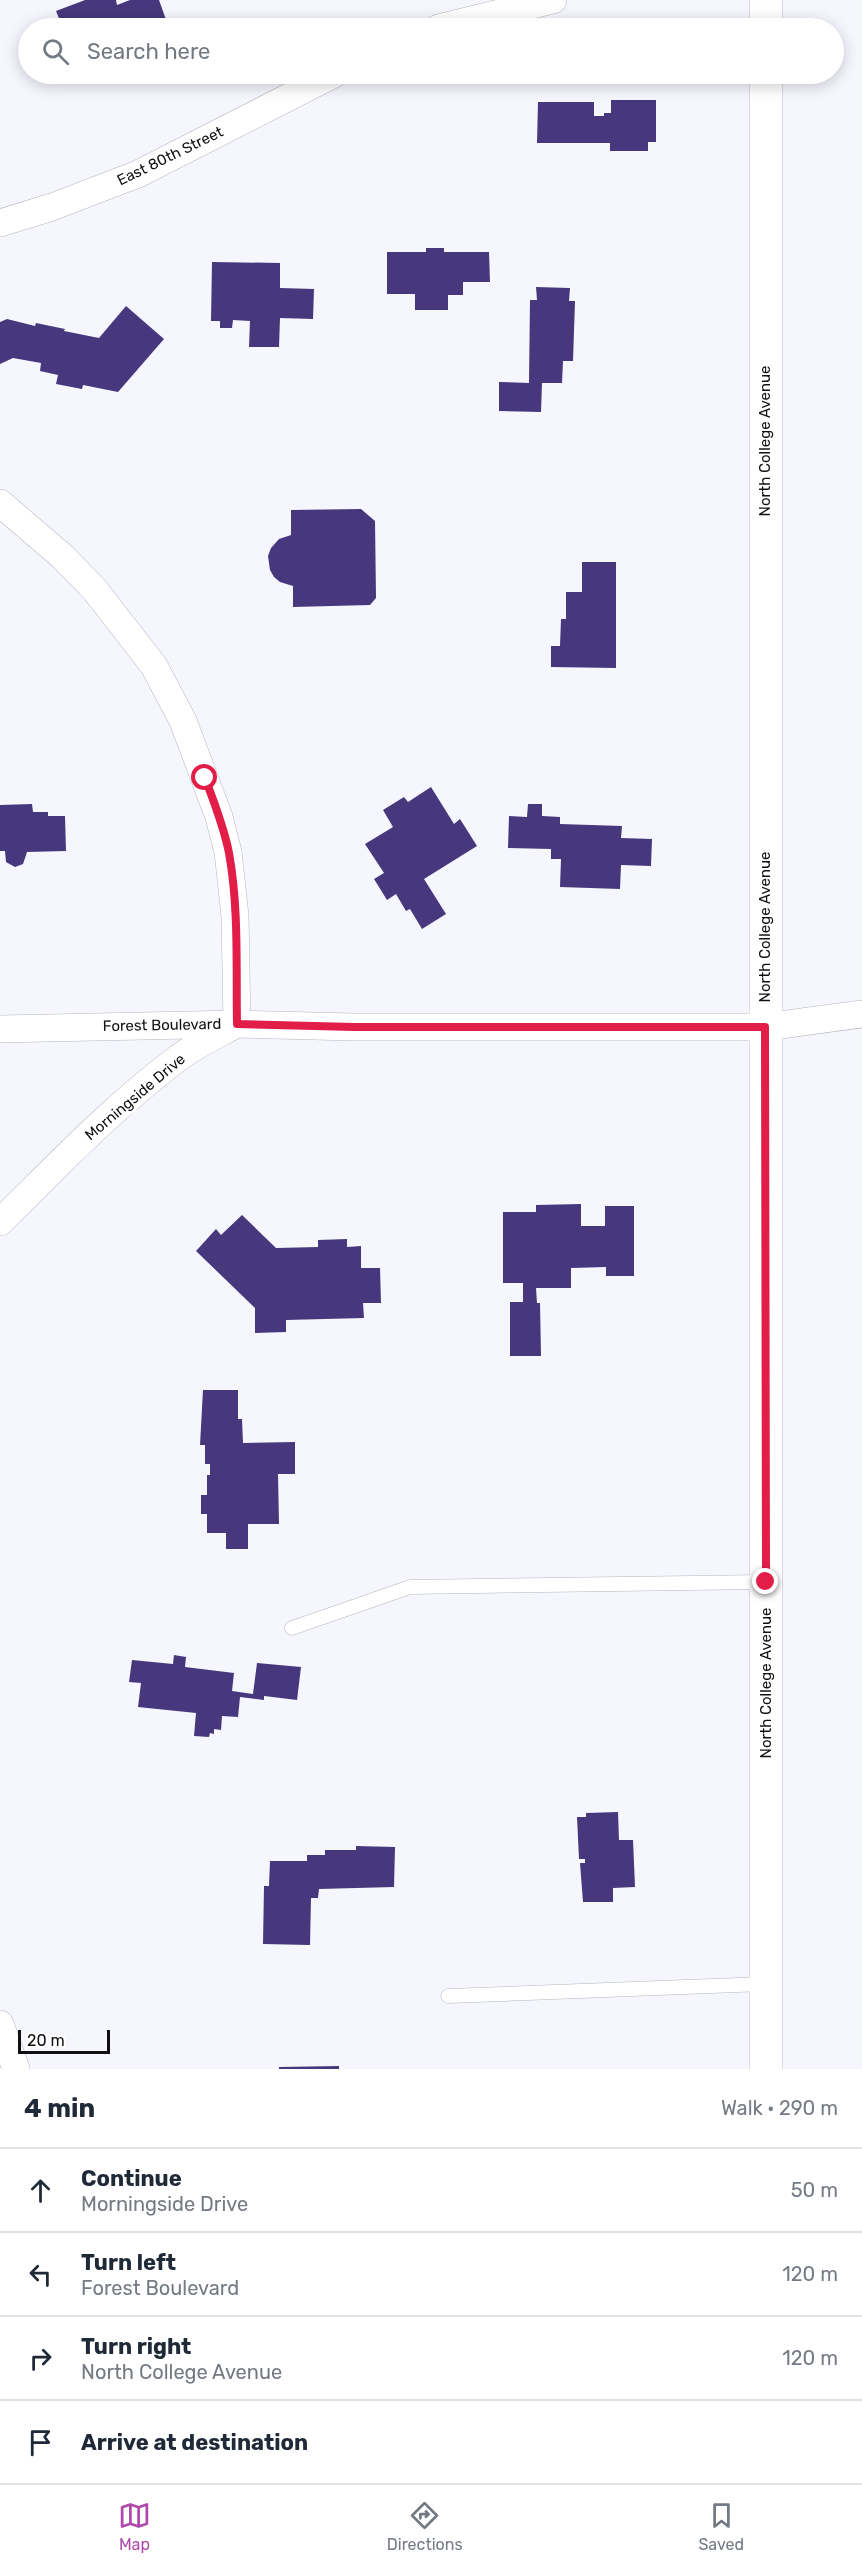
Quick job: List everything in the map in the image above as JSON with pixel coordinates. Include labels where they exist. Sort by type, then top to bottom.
[{"type":"main road","points":[[766,0],[766,18]]},
{"type":"main road","name":"North College Avenue","points":[[766,84],[766,2069]]},
{"type":"street","points":[[479,18],[553,0]]},
{"type":"street","name":"East 80th Street","points":[[0,223],[52,207],[138,174],[314,84]]},
{"type":"street","points":[[0,503],[63,557],[95,590],[154,666],[183,721],[216,808],[228,852],[235,916],[237,1024]]},
{"type":"street","name":"Forest Boulevard","points":[[0,1029],[237,1024],[354,1027],[765,1027],[862,1014]]},
{"type":"street","name":"Morningside Drive","points":[[0,1222],[146,1084],[179,1058],[237,1024]]},
{"type":"street","points":[[0,2024],[16,2069]]},
{"type":"lane","points":[[292,1628],[410,1587],[766,1582]]},
{"type":"lane","points":[[447,1996],[766,1984]]},
{"type":"building","points":[[85,0],[116,0],[117,5],[130,0],[159,0],[165,18],[59,18],[56,11]]},
{"type":"building","points":[[611,100],[656,100],[656,142],[648,142],[648,151],[610,151],[610,143],[537,143],[538,102],[594,102],[594,116],[604,116],[604,113],[611,113]]},
{"type":"building","points":[[426,248],[444,248],[444,252],[489,252],[490,282],[463,282],[463,295],[448,295],[448,310],[415,310],[415,294],[387,294],[387,252],[426,252]]},
{"type":"building","points":[[212,262],[280,263],[280,288],[314,289],[313,319],[280,318],[279,347],[249,347],[250,321],[233,320],[232,328],[220,328],[220,321],[211,321]]},
{"type":"building","points":[[536,287],[570,288],[569,301],[575,301],[573,361],[563,361],[562,383],[542,383],[541,412],[499,411],[499,382],[529,383],[530,300],[537,300]]},
{"type":"building","points":[[126,306],[164,339],[118,392],[83,385],[82,389],[56,384],[58,375],[40,371],[41,363],[13,358],[0,364],[0,322],[7,319],[35,326],[36,323],[99,338]]},
{"type":"building","points":[[361,509],[375,521],[376,598],[370,605],[293,607],[293,586],[280,582],[274,577],[270,570],[268,556],[271,548],[279,539],[291,535],[291,510]]},
{"type":"building","points":[[582,562],[616,562],[616,668],[551,667],[551,646],[560,646],[561,619],[566,619],[566,592],[582,592]]},
{"type":"building","points":[[431,787],[454,824],[460,819],[477,846],[424,879],[446,914],[422,929],[410,909],[406,911],[396,894],[387,900],[374,879],[384,873],[365,844],[393,827],[383,810],[404,797],[408,802]]},
{"type":"building","points":[[32,804],[33,812],[48,812],[48,816],[65,816],[66,851],[27,852],[23,864],[15,867],[6,862],[5,851],[0,851],[0,805]]},
{"type":"building","points":[[528,804],[542,804],[542,816],[560,817],[560,824],[622,826],[621,838],[652,839],[651,866],[621,865],[620,889],[560,887],[561,859],[551,859],[551,849],[508,848],[509,816],[527,817]]},
{"type":"building","points":[[581,1204],[581,1226],[605,1226],[605,1206],[634,1206],[634,1276],[606,1276],[606,1267],[571,1268],[571,1288],[536,1288],[537,1303],[540,1303],[541,1356],[510,1356],[510,1302],[523,1302],[523,1283],[503,1283],[503,1212],[536,1212],[536,1205]]},
{"type":"building","points":[[242,1215],[276,1248],[318,1247],[318,1240],[347,1239],[347,1247],[361,1246],[361,1268],[380,1268],[381,1303],[363,1303],[364,1318],[286,1320],[286,1332],[255,1333],[255,1308],[196,1251],[216,1229],[221,1235]]},
{"type":"building","points":[[203,1390],[238,1390],[238,1419],[242,1419],[243,1443],[295,1442],[295,1474],[278,1474],[279,1524],[248,1524],[248,1549],[226,1549],[226,1533],[207,1533],[207,1514],[201,1514],[201,1495],[207,1495],[207,1475],[210,1475],[210,1464],[205,1464],[205,1445],[200,1445]]},
{"type":"building","points":[[174,1655],[186,1657],[185,1667],[234,1673],[232,1691],[253,1694],[257,1663],[301,1667],[297,1700],[264,1696],[264,1700],[240,1697],[238,1717],[222,1716],[221,1730],[214,1729],[214,1734],[210,1733],[209,1737],[194,1736],[196,1713],[138,1707],[141,1683],[129,1682],[132,1660],[173,1664]]},
{"type":"building","points":[[618,1812],[619,1840],[633,1840],[635,1887],[613,1888],[613,1902],[583,1902],[580,1863],[585,1863],[585,1859],[579,1859],[577,1817],[586,1817],[586,1813]]},
{"type":"building","points":[[356,1846],[395,1847],[394,1887],[319,1889],[318,1898],[311,1898],[310,1945],[263,1944],[264,1886],[269,1886],[270,1861],[307,1861],[307,1855],[325,1855],[325,1850],[356,1850]]},
{"type":"building","points":[[339,2066],[339,2069],[279,2069],[279,2067]]},
{"type":"route","points":[[205,778],[219,818],[233,882],[237,1024],[354,1027],[765,1027],[766,1582]]}]
